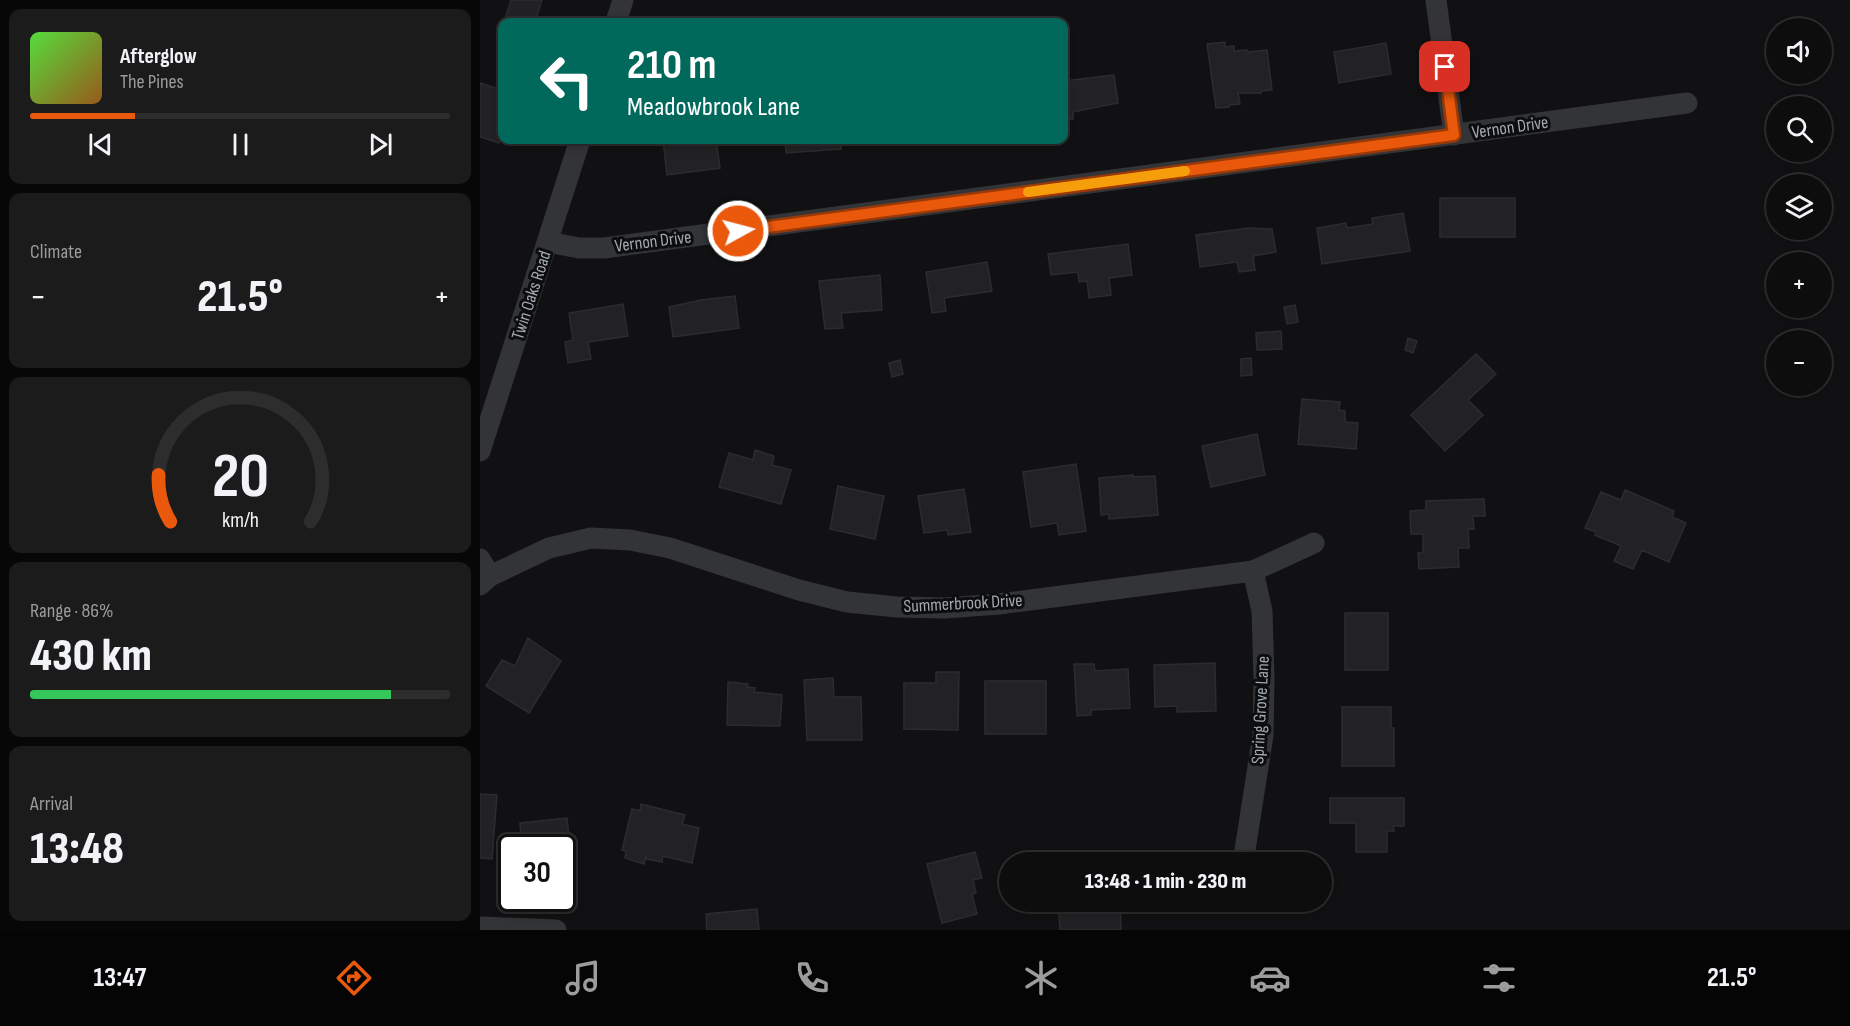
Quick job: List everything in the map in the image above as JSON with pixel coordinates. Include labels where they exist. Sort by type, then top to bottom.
[{"type":"street","points":[[617,18],[623,0]]},
{"type":"street","points":[[1436,0],[1454,135]]},
{"type":"street","name":"Vernon Drive","points":[[548,242],[579,248],[604,248],[1687,104]]},
{"type":"street","name":"Twin Oaks Road","points":[[480,451],[579,144]]},
{"type":"street","name":"Summerbrook Drive","points":[[483,573],[549,548],[591,538],[630,540],[670,548],[799,590],[847,602],[897,607],[945,608],[999,604],[1253,571],[1314,543]]},
{"type":"street","name":"Spring Grove Lane","points":[[1245,850],[1263,735],[1262,611],[1253,571]]},
{"type":"street","points":[[480,927],[556,930]]},
{"type":"building","points":[[511,0],[542,0],[536,18],[505,18]]},
{"type":"building","points":[[1225,42],[1225,47],[1234,46],[1234,51],[1267,50],[1272,90],[1261,91],[1261,93],[1238,93],[1240,104],[1216,108],[1207,44]]},
{"type":"building","points":[[1386,43],[1391,74],[1339,83],[1334,52]]},
{"type":"building","points":[[1114,75],[1118,103],[1073,112],[1073,119],[1068,120],[1068,81]]},
{"type":"building","points":[[480,83],[498,89],[498,143],[480,137]]},
{"type":"building","points":[[663,144],[717,144],[720,168],[667,175]]},
{"type":"building","points":[[785,144],[841,144],[841,149],[786,153]]},
{"type":"building","points":[[1440,198],[1515,198],[1515,237],[1440,237]]},
{"type":"building","points":[[1403,213],[1410,251],[1322,264],[1317,228],[1346,223],[1347,228],[1373,224],[1372,218]]},
{"type":"building","points":[[1249,228],[1272,229],[1276,252],[1253,256],[1255,270],[1239,272],[1237,262],[1200,267],[1196,235]]},
{"type":"building","points":[[1128,244],[1132,275],[1109,278],[1111,295],[1089,298],[1087,281],[1079,282],[1078,272],[1051,275],[1048,254]]},
{"type":"building","points":[[987,262],[992,291],[944,298],[946,311],[932,313],[926,272]]},
{"type":"building","points":[[880,275],[882,310],[841,313],[843,328],[825,329],[819,281]]},
{"type":"building","points":[[735,296],[739,328],[673,337],[669,307]]},
{"type":"building","points":[[623,304],[628,336],[588,342],[591,359],[568,363],[565,342],[573,340],[569,313]]},
{"type":"building","points":[[1295,305],[1298,322],[1287,324],[1284,307]]},
{"type":"building","points":[[1281,331],[1282,349],[1257,350],[1256,333]]},
{"type":"building","points":[[1408,338],[1417,341],[1413,353],[1405,350]]},
{"type":"building","points":[[1476,354],[1496,374],[1468,400],[1483,415],[1445,451],[1411,415]]},
{"type":"building","points":[[1251,358],[1252,375],[1241,376],[1241,359]]},
{"type":"building","points":[[900,360],[903,374],[892,377],[889,363]]},
{"type":"building","points":[[1302,399],[1340,402],[1339,410],[1345,411],[1345,422],[1358,423],[1356,449],[1298,444]]},
{"type":"building","points":[[1257,434],[1265,475],[1211,487],[1202,446]]},
{"type":"building","points":[[755,450],[774,456],[772,465],[791,470],[781,504],[719,487],[729,453],[753,460]]},
{"type":"building","points":[[1076,464],[1086,531],[1059,535],[1057,523],[1031,527],[1023,472]]},
{"type":"building","points":[[1133,475],[1133,477],[1155,476],[1158,515],[1109,519],[1109,514],[1101,515],[1099,478]]},
{"type":"building","points":[[838,486],[884,496],[875,539],[830,529]]},
{"type":"building","points":[[964,489],[971,532],[948,535],[947,530],[924,533],[918,496]]},
{"type":"building","points":[[1625,490],[1674,511],[1672,517],[1686,523],[1669,562],[1642,550],[1633,569],[1614,561],[1621,546],[1585,528],[1601,492],[1621,500]]},
{"type":"building","points":[[1484,499],[1485,516],[1473,516],[1474,529],[1468,529],[1469,548],[1458,548],[1459,567],[1419,569],[1418,553],[1423,552],[1423,534],[1411,534],[1410,511],[1426,510],[1426,501]]},
{"type":"building","points":[[1345,613],[1388,613],[1388,670],[1345,670]]},
{"type":"building","points":[[528,638],[561,661],[529,713],[486,686],[502,660],[515,666]]},
{"type":"building","points":[[1215,663],[1216,711],[1177,712],[1177,706],[1155,707],[1154,665]]},
{"type":"building","points":[[1074,664],[1094,664],[1095,671],[1128,669],[1130,708],[1091,710],[1091,715],[1077,716]]},
{"type":"building","points":[[936,672],[959,672],[958,730],[904,729],[904,683],[936,683]]},
{"type":"building","points":[[833,678],[834,697],[861,697],[862,740],[807,740],[804,680]]},
{"type":"building","points":[[985,681],[1046,681],[1046,734],[985,734]]},
{"type":"building","points":[[728,682],[748,684],[747,687],[755,688],[754,692],[782,695],[780,726],[727,725]]},
{"type":"building","points":[[1342,707],[1391,707],[1391,728],[1394,728],[1394,766],[1342,766]]},
{"type":"building","points":[[480,794],[497,795],[492,859],[480,858]]},
{"type":"building","points":[[1330,798],[1404,798],[1404,826],[1393,826],[1394,831],[1387,831],[1387,852],[1356,852],[1356,823],[1330,823]]},
{"type":"building","points":[[641,804],[685,815],[682,824],[699,828],[692,863],[663,856],[662,862],[647,859],[646,856],[644,864],[625,858],[626,851],[622,850],[632,809],[640,811]]},
{"type":"building","points":[[567,818],[569,834],[521,834],[520,823]]},
{"type":"building","points":[[975,852],[982,878],[973,880],[976,893],[972,894],[977,914],[942,923],[927,864]]},
{"type":"building","points":[[757,909],[759,930],[707,930],[706,914]]},
{"type":"building","points":[[1059,912],[1120,912],[1121,930],[1060,930]]},
{"type":"slow traffic","points":[[1028,192],[1185,171]]},
{"type":"route","points":[[738,231],[1454,135],[1445,67]]}]
